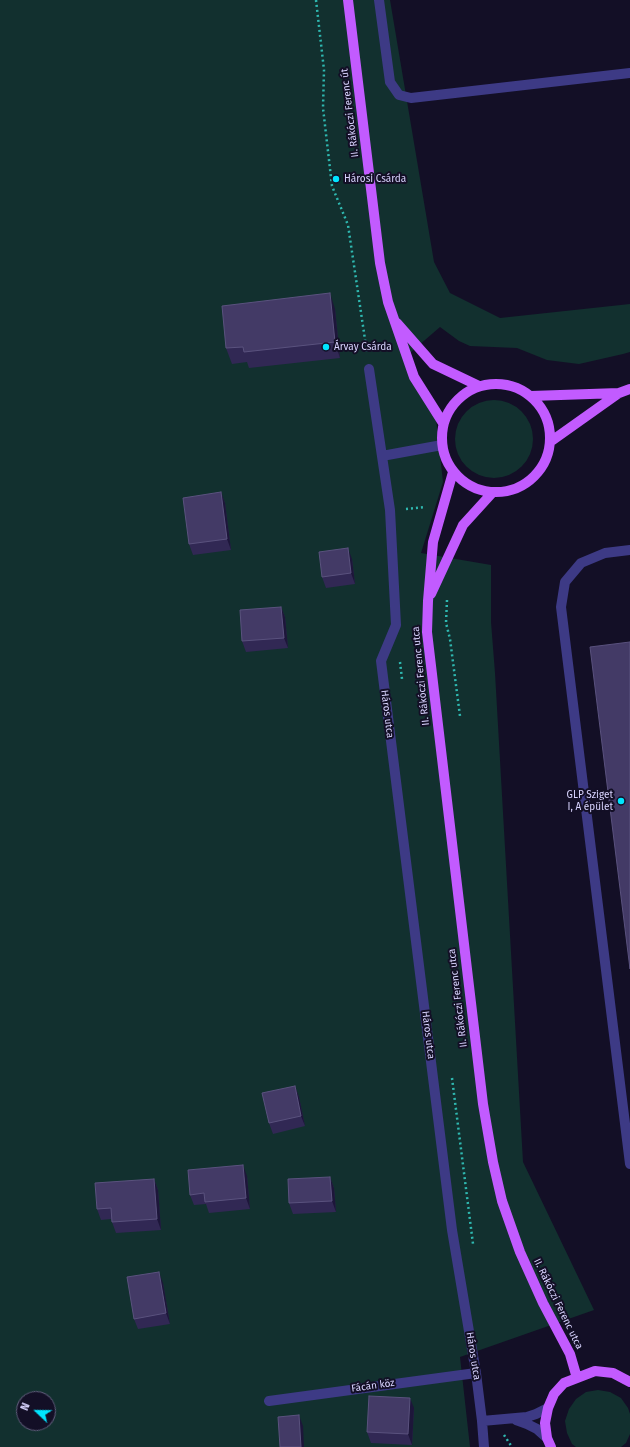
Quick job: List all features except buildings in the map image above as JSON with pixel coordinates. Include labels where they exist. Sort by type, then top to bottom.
[{"type":"main road","name":"II. Rákóczi Ferenc út","points":[[348,0],[380,263],[392,318]]},
{"type":"main road","points":[[392,318],[433,364],[479,386]]},
{"type":"main road","points":[[392,318],[414,378],[443,423]]},
{"type":"main road","points":[[497,384],[515,387],[531,396],[542,409],[549,425],[550,442],[546,459],[537,473],[525,484],[510,491],[493,492],[478,490],[464,483],[453,472],[446,459],[442,445],[441,434],[443,423],[451,407],[464,394],[479,386],[497,384]]},
{"type":"main road","points":[[550,442],[619,393],[630,389]]},
{"type":"main road","points":[[531,396],[619,393]]},
{"type":"main road","name":"II. Rákóczi Ferenc utca","points":[[453,472],[433,542],[427,632],[483,1104],[493,1162],[502,1201],[520,1252],[543,1302],[570,1354],[577,1378]]},
{"type":"main road","name":"II. Rákóczi Ferenc utca","points":[[428,600],[463,525],[493,492]]},
{"type":"main road","points":[[549,1442],[545,1423],[548,1408],[554,1394],[564,1383],[595,1371],[613,1373],[630,1382]]},
{"type":"street","points":[[379,0],[390,82],[399,95],[411,98],[630,73]]},
{"type":"street","points":[[369,369],[382,456],[442,445]]},
{"type":"street","name":"Háros utca","points":[[382,456],[390,510],[396,625],[381,661],[452,1230],[476,1373],[484,1447]]},
{"type":"street","points":[[630,550],[605,553],[581,563],[565,582],[560,607],[630,1164]]},
{"type":"street","name":"Fácán köz","points":[[269,1401],[476,1373]]},
{"type":"street","points":[[482,1421],[527,1417],[548,1408]]},
{"type":"street","points":[[510,1419],[527,1424],[537,1429],[549,1442]]},
{"type":"path","points":[[316,0],[324,70],[323,108],[332,186],[348,225],[369,369]]},
{"type":"green space","points":[[0,0],[390,0],[434,262],[450,293],[500,318],[630,304],[630,352],[623,354],[579,364],[547,360],[517,348],[470,346],[459,341],[440,327],[403,359],[435,410],[443,482],[421,553],[491,565],[491,622],[523,1162],[594,1310],[460,1357],[470,1447],[0,1447]]},
{"type":"green space","points":[[486,400],[502,400],[516,406],[527,417],[533,431],[533,447],[527,461],[516,472],[502,478],[486,478],[472,472],[461,461],[455,447],[455,431],[461,417],[472,406]]},
{"type":"green space","points":[[598,1390],[610,1392],[621,1398],[628,1408],[630,1414],[630,1434],[626,1443],[621,1447],[576,1447],[572,1444],[567,1433],[565,1421],[569,1409],[576,1399],[586,1392]]},
{"type":"place","name":"Hárosi Csárda","points":[[336,179]]},
{"type":"place","name":"Árvay Csárda","points":[[326,347]]},
{"type":"place","name":"GLP Sziget I, A épület","points":[[621,801]]}]
